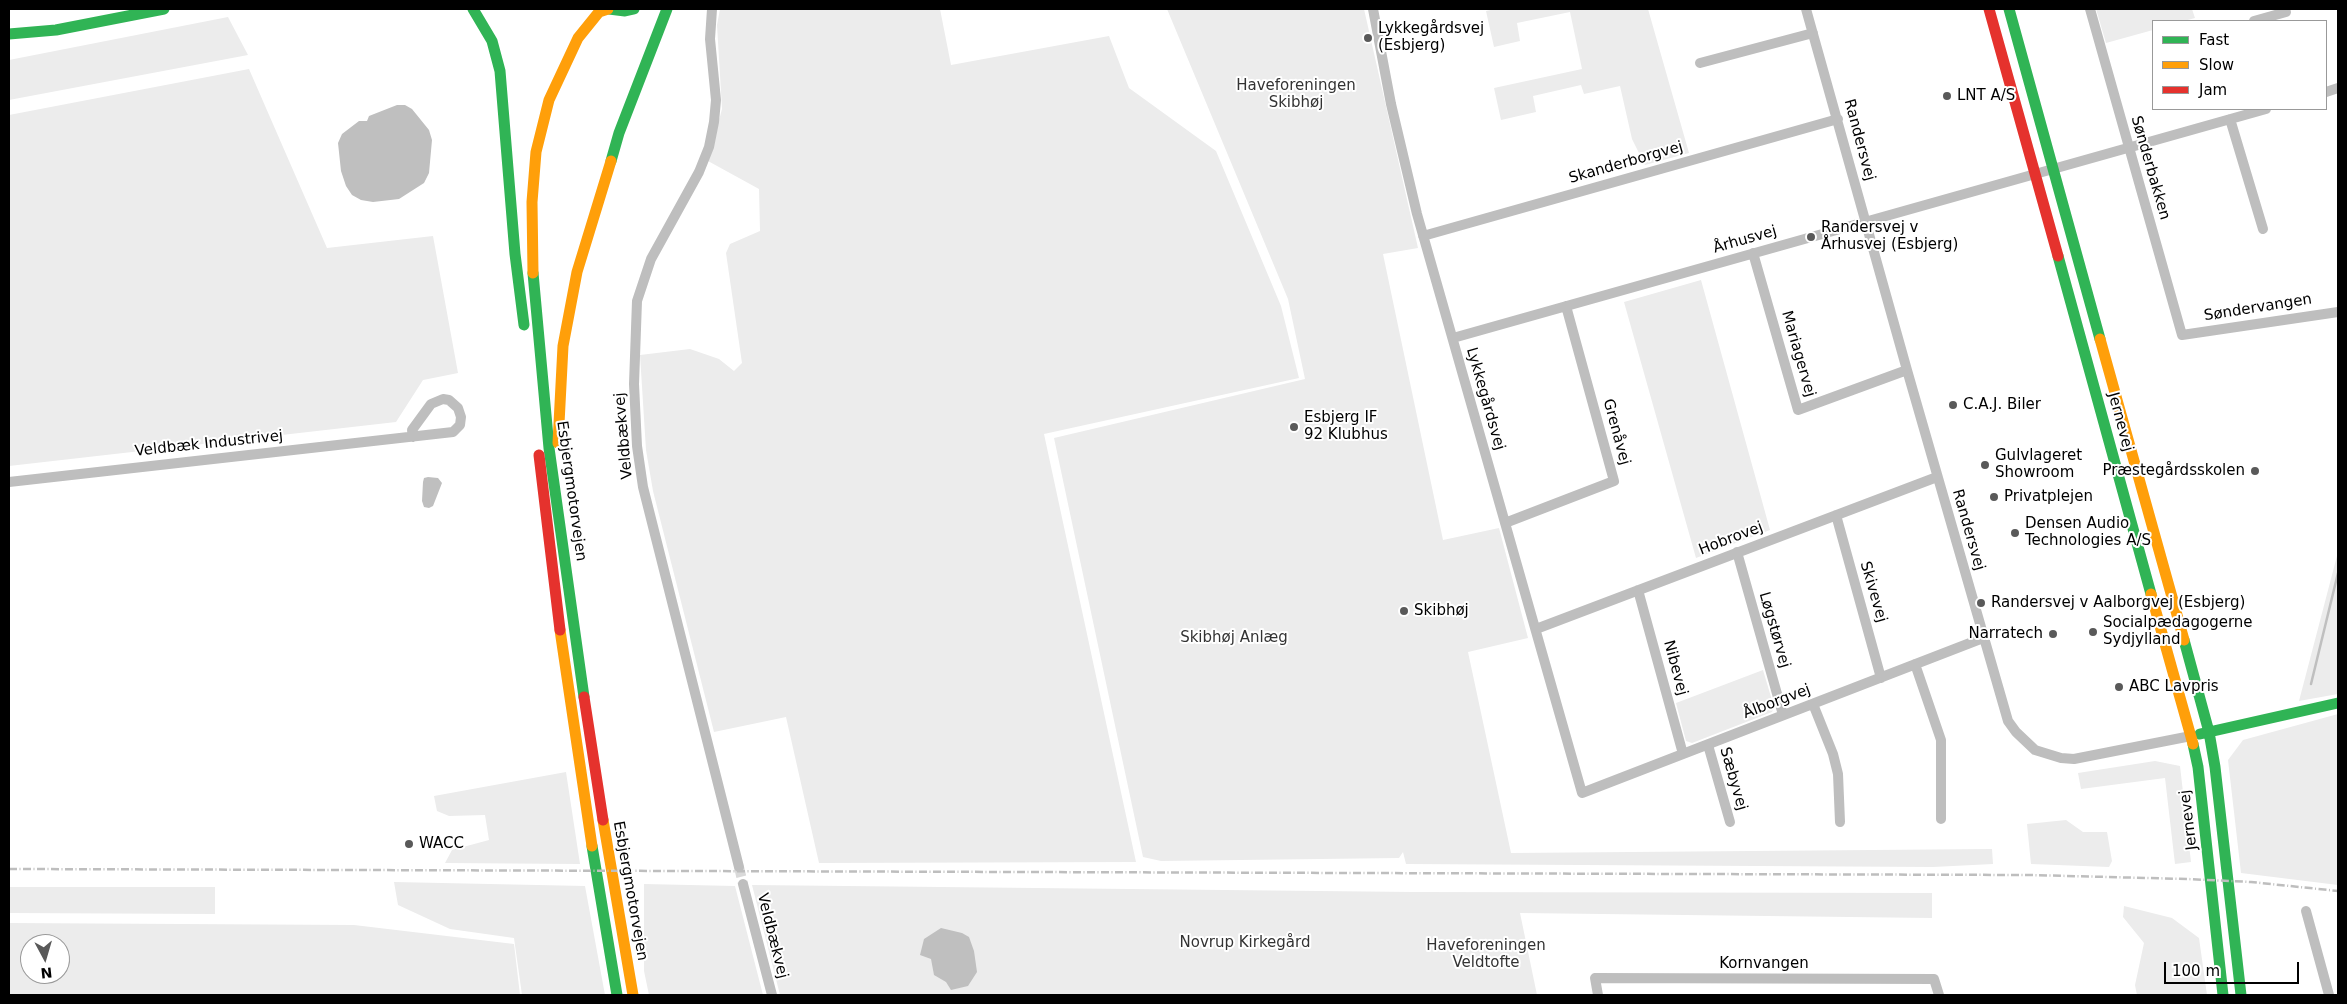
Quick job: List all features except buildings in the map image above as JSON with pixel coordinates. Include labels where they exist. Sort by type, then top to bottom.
[{"type":"main road","points":[[9,34],[54,20],[110,9]]},
{"type":"main road","points":[[9,34],[56,30],[164,9]]},
{"type":"main road","points":[[473,9],[492,42],[500,71],[515,254],[525,329],[521,218],[522,190],[525,153],[542,87]]},
{"type":"main road","points":[[608,9],[625,11],[634,9]]},
{"type":"main road","name":"Esbjergmotorvejen","points":[[608,9],[599,12],[578,38],[549,100],[536,152],[532,202],[532,257],[536,320],[549,448],[596,782],[633,995]]},
{"type":"main road","points":[[562,534],[559,409],[563,346],[568,312],[584,245],[608,167],[632,97],[667,9]]},
{"type":"main road","name":"Jernevej","points":[[1989,9],[2016,102],[2076,249],[2209,732],[2221,816],[2241,995]]},
{"type":"main road","name":"Jernevej","points":[[2008,9],[2045,171],[2198,767],[2223,995]]},
{"type":"main road","points":[[559,50],[576,22]]},
{"type":"main road","points":[[2016,102],[2025,110],[2041,163],[2048,177],[2062,233],[2076,249]]},
{"type":"main road","name":"Esbjergmotorvejen","points":[[532,390],[547,534],[562,646],[586,808],[618,995]]},
{"type":"main road","points":[[2169,655],[2183,674],[2197,726],[2209,732]]},
{"type":"main road","name":"Randersvej","points":[[2191,736],[2338,702]]},
{"type":"main road","points":[[2191,736],[2204,744],[2211,792],[2221,816]]},
{"type":"street","name":"Veldbækvej","points":[[712,9],[710,39],[716,100],[714,122],[709,146],[699,172],[651,259],[637,301],[634,384],[637,446],[643,487],[739,867]]},
{"type":"street","name":"Lykkegårdsvej","points":[[1373,9],[1400,142],[1423,236],[1582,793]]},
{"type":"street","name":"Randersvej","points":[[1806,9],[1937,477],[2008,721],[2016,732],[2036,750],[2048,756],[2074,759],[2191,736]]},
{"type":"street","name":"Sønderbakken","points":[[2090,9],[2182,335]]},
{"type":"street","points":[[2259,20],[2287,14]]},
{"type":"street","points":[[1700,63],[1813,33]]},
{"type":"street","name":"Århusvej","points":[[1453,338],[2262,110]]},
{"type":"street","name":"Skanderborgvej","points":[[1423,236],[1838,119]]},
{"type":"street","points":[[2230,119],[2263,229]]},
{"type":"street","name":"Mariagervej","points":[[1753,253],[1798,410],[1907,370]]},
{"type":"street","name":"Grenåvej","points":[[1505,523],[1614,481],[1566,306]]},
{"type":"street","name":"Søndervangen","points":[[2182,335],[2338,312]]},
{"type":"street","name":"Veldbæk Industrivej","points":[[9,482],[413,437],[456,430],[461,421],[458,408],[449,400],[443,399],[431,404],[412,430],[413,437]]},
{"type":"street","name":"Hobrovej","points":[[1536,629],[1937,477]]},
{"type":"street","name":"Skivevej","points":[[1836,515],[1881,678]]},
{"type":"street","name":"Løgstørvej","points":[[1737,552],[1783,715]]},
{"type":"street","name":"Nibevej","points":[[1638,590],[1683,754]]},
{"type":"street","name":"Ålborgvej","points":[[1582,793],[1983,638]]},
{"type":"street","points":[[1915,664],[1942,740],[1941,819]]},
{"type":"street","points":[[1814,704],[1833,754],[1838,774],[1840,822]]},
{"type":"street","name":"Sæbyvej","points":[[1708,745],[1730,822]]},
{"type":"street","name":"Veldbækvej","points":[[743,884],[772,995]]},
{"type":"street","points":[[2306,911],[2329,995]]},
{"type":"street","name":"Kornvangen","points":[[1598,995],[1595,978],[1934,979],[1939,995]]},
{"type":"green space","points":[[720,9],[940,9],[951,65],[1109,36],[1129,88],[1216,151],[1281,306],[1299,378],[1044,434],[1136,862],[819,863],[786,717],[714,732],[653,491],[646,450],[640,355],[690,349],[719,359],[734,371],[742,363],[726,253],[730,244],[760,231],[759,189],[708,161],[722,109],[717,25]]},
{"type":"green space","points":[[1167,9],[1364,9],[1418,248],[1383,254],[1443,540],[1499,528],[1528,638],[1468,652],[1511,853],[1992,849],[1993,864],[1933,867],[1406,864],[1403,852],[1399,858],[1161,861],[1143,857],[1054,438],[1305,379],[1288,299]]},
{"type":"green space","points":[[1496,9],[1648,9],[1689,153],[1645,165],[1632,139],[1620,86],[1584,94],[1581,85],[1533,96],[1536,112],[1501,120],[1494,88],[1582,69],[1570,12],[1517,23],[1520,41],[1494,47],[1486,11]]},
{"type":"green space","points":[[2096,9],[2192,9],[2195,18],[2188,20],[2152,20],[2152,30],[2106,43]]},
{"type":"green space","points":[[228,17],[248,55],[9,100],[9,60]]},
{"type":"green space","points":[[249,69],[327,248],[433,236],[458,373],[423,380],[396,422],[9,466],[9,115]]},
{"type":"green space","points":[[1701,280],[1770,530],[1696,558],[1624,302]]},
{"type":"green space","points":[[2338,552],[2338,694],[2299,701]]},
{"type":"green space","points":[[1763,670],[1774,707],[1772,712],[1692,743],[1686,741],[1676,703]]},
{"type":"green space","points":[[2338,714],[2338,885],[2241,873],[2228,760],[2243,740]]},
{"type":"green space","points":[[2155,761],[2180,766],[2191,862],[2175,864],[2165,778],[2081,789],[2078,773]]},
{"type":"green space","points":[[566,772],[580,864],[445,863],[452,850],[489,840],[485,815],[449,816],[437,811],[434,796]]},
{"type":"green space","points":[[2066,820],[2083,832],[2107,832],[2112,861],[2109,867],[2031,864],[2027,824]]},
{"type":"green space","points":[[394,882],[585,886],[605,995],[522,995],[514,938],[450,929],[398,905]]},
{"type":"green space","points":[[644,884],[735,886],[763,995],[649,995],[644,971]]},
{"type":"green space","points":[[752,885],[1413,892],[1932,893],[1932,918],[1520,913],[1537,995],[780,995]]},
{"type":"green space","points":[[9,887],[215,887],[215,914],[9,913]]},
{"type":"green space","points":[[2124,906],[2172,918],[2199,938],[2207,995],[2137,995],[2135,985],[2144,943],[2123,917]]},
{"type":"green space","points":[[9,923],[354,925],[514,944],[520,995],[9,995]]},
{"type":"shaded area","points":[[397,105],[405,105],[412,109],[429,130],[432,140],[429,173],[424,183],[399,199],[373,202],[361,200],[352,195],[346,186],[341,171],[338,143],[342,134],[359,121],[367,121],[369,116]]},
{"type":"shaded area","points":[[424,478],[438,478],[442,483],[433,506],[429,508],[424,507],[422,501]]},
{"type":"shaded area","points":[[941,928],[962,933],[969,937],[974,951],[977,972],[968,986],[951,990],[946,982],[934,975],[931,959],[920,955],[924,939]]},
{"type":"waterway","points":[[2311,684],[2338,573]]},
{"type":"tunnel","points":[[739,867],[743,884]]},
{"type":"railway","points":[[9,869],[2029,875],[2251,882],[2338,891]]},
{"type":"traffic: fast","points":[[9,34],[56,30],[164,9]]},
{"type":"traffic: fast","points":[[473,9],[492,41],[500,71],[515,254],[524,325]]},
{"type":"traffic: fast","points":[[609,9],[625,11],[634,9]]},
{"type":"traffic: fast","points":[[611,161],[619,133],[667,9]]},
{"type":"traffic: fast","points":[[2009,9],[2100,339]]},
{"type":"traffic: fast","points":[[2058,256],[2151,594]]},
{"type":"traffic: fast","points":[[533,273],[549,448],[584,697]]},
{"type":"traffic: fast","points":[[2184,640],[2209,732],[2215,767],[2241,995]]},
{"type":"traffic: fast","points":[[2200,734],[2338,703]]},
{"type":"traffic: fast","points":[[2193,744],[2198,767],[2223,995]]},
{"type":"traffic: fast","points":[[592,846],[617,995]]},
{"type":"traffic: slow","points":[[533,273],[532,202],[536,152],[549,100],[578,38],[599,12],[608,9]]},
{"type":"traffic: slow","points":[[558,443],[563,346],[577,272],[611,161]]},
{"type":"traffic: slow","points":[[2100,339],[2184,640]]},
{"type":"traffic: slow","points":[[2151,594],[2193,744]]},
{"type":"traffic: slow","points":[[560,630],[592,846]]},
{"type":"traffic: slow","points":[[603,820],[633,995]]},
{"type":"traffic: jam","points":[[1989,9],[2058,256]]},
{"type":"traffic: jam","points":[[539,455],[560,630]]},
{"type":"traffic: jam","points":[[584,697],[603,820]]},
{"type":"place","name":"Lykkegårdsvej (Esbjerg)","points":[[1368,38]]},
{"type":"place","name":"LNT A/S","points":[[1947,96]]},
{"type":"place","name":"Randersvej v Århusvej (Esbjerg)","points":[[1811,237]]},
{"type":"place","name":"C.A.J. Biler","points":[[1953,405]]},
{"type":"place","name":"Esbjerg IF 92 Klubhus","points":[[1294,427]]},
{"type":"place","name":"Gulvlageret Showroom","points":[[1985,465]]},
{"type":"place","name":"Præstegårdsskolen","points":[[2255,471]]},
{"type":"place","name":"Privatplejen","points":[[1994,497]]},
{"type":"place","name":"Densen Audio Technologies A/S","points":[[2015,533]]},
{"type":"place","name":"Randersvej v Aalborgvej (Esbjerg)","points":[[1981,603]]},
{"type":"place","name":"Skibhøj","points":[[1404,611]]},
{"type":"place","name":"Socialpædagogerne Sydjylland","points":[[2093,632]]},
{"type":"place","name":"Narratech","points":[[2053,634]]},
{"type":"place","name":"ABC Lavpris","points":[[2119,687]]},
{"type":"place","name":"WACC","points":[[409,844]]},
{"type":"park label","name":"Haveforeningen Skibhøj","points":[[1296,94]]},
{"type":"park label","name":"Skibhøj Anlæg","points":[[1234,638]]},
{"type":"park label","name":"Novrup Kirkegård","points":[[1245,943]]},
{"type":"park label","name":"Haveforeningen Veldtofte","points":[[1486,954]]}]
